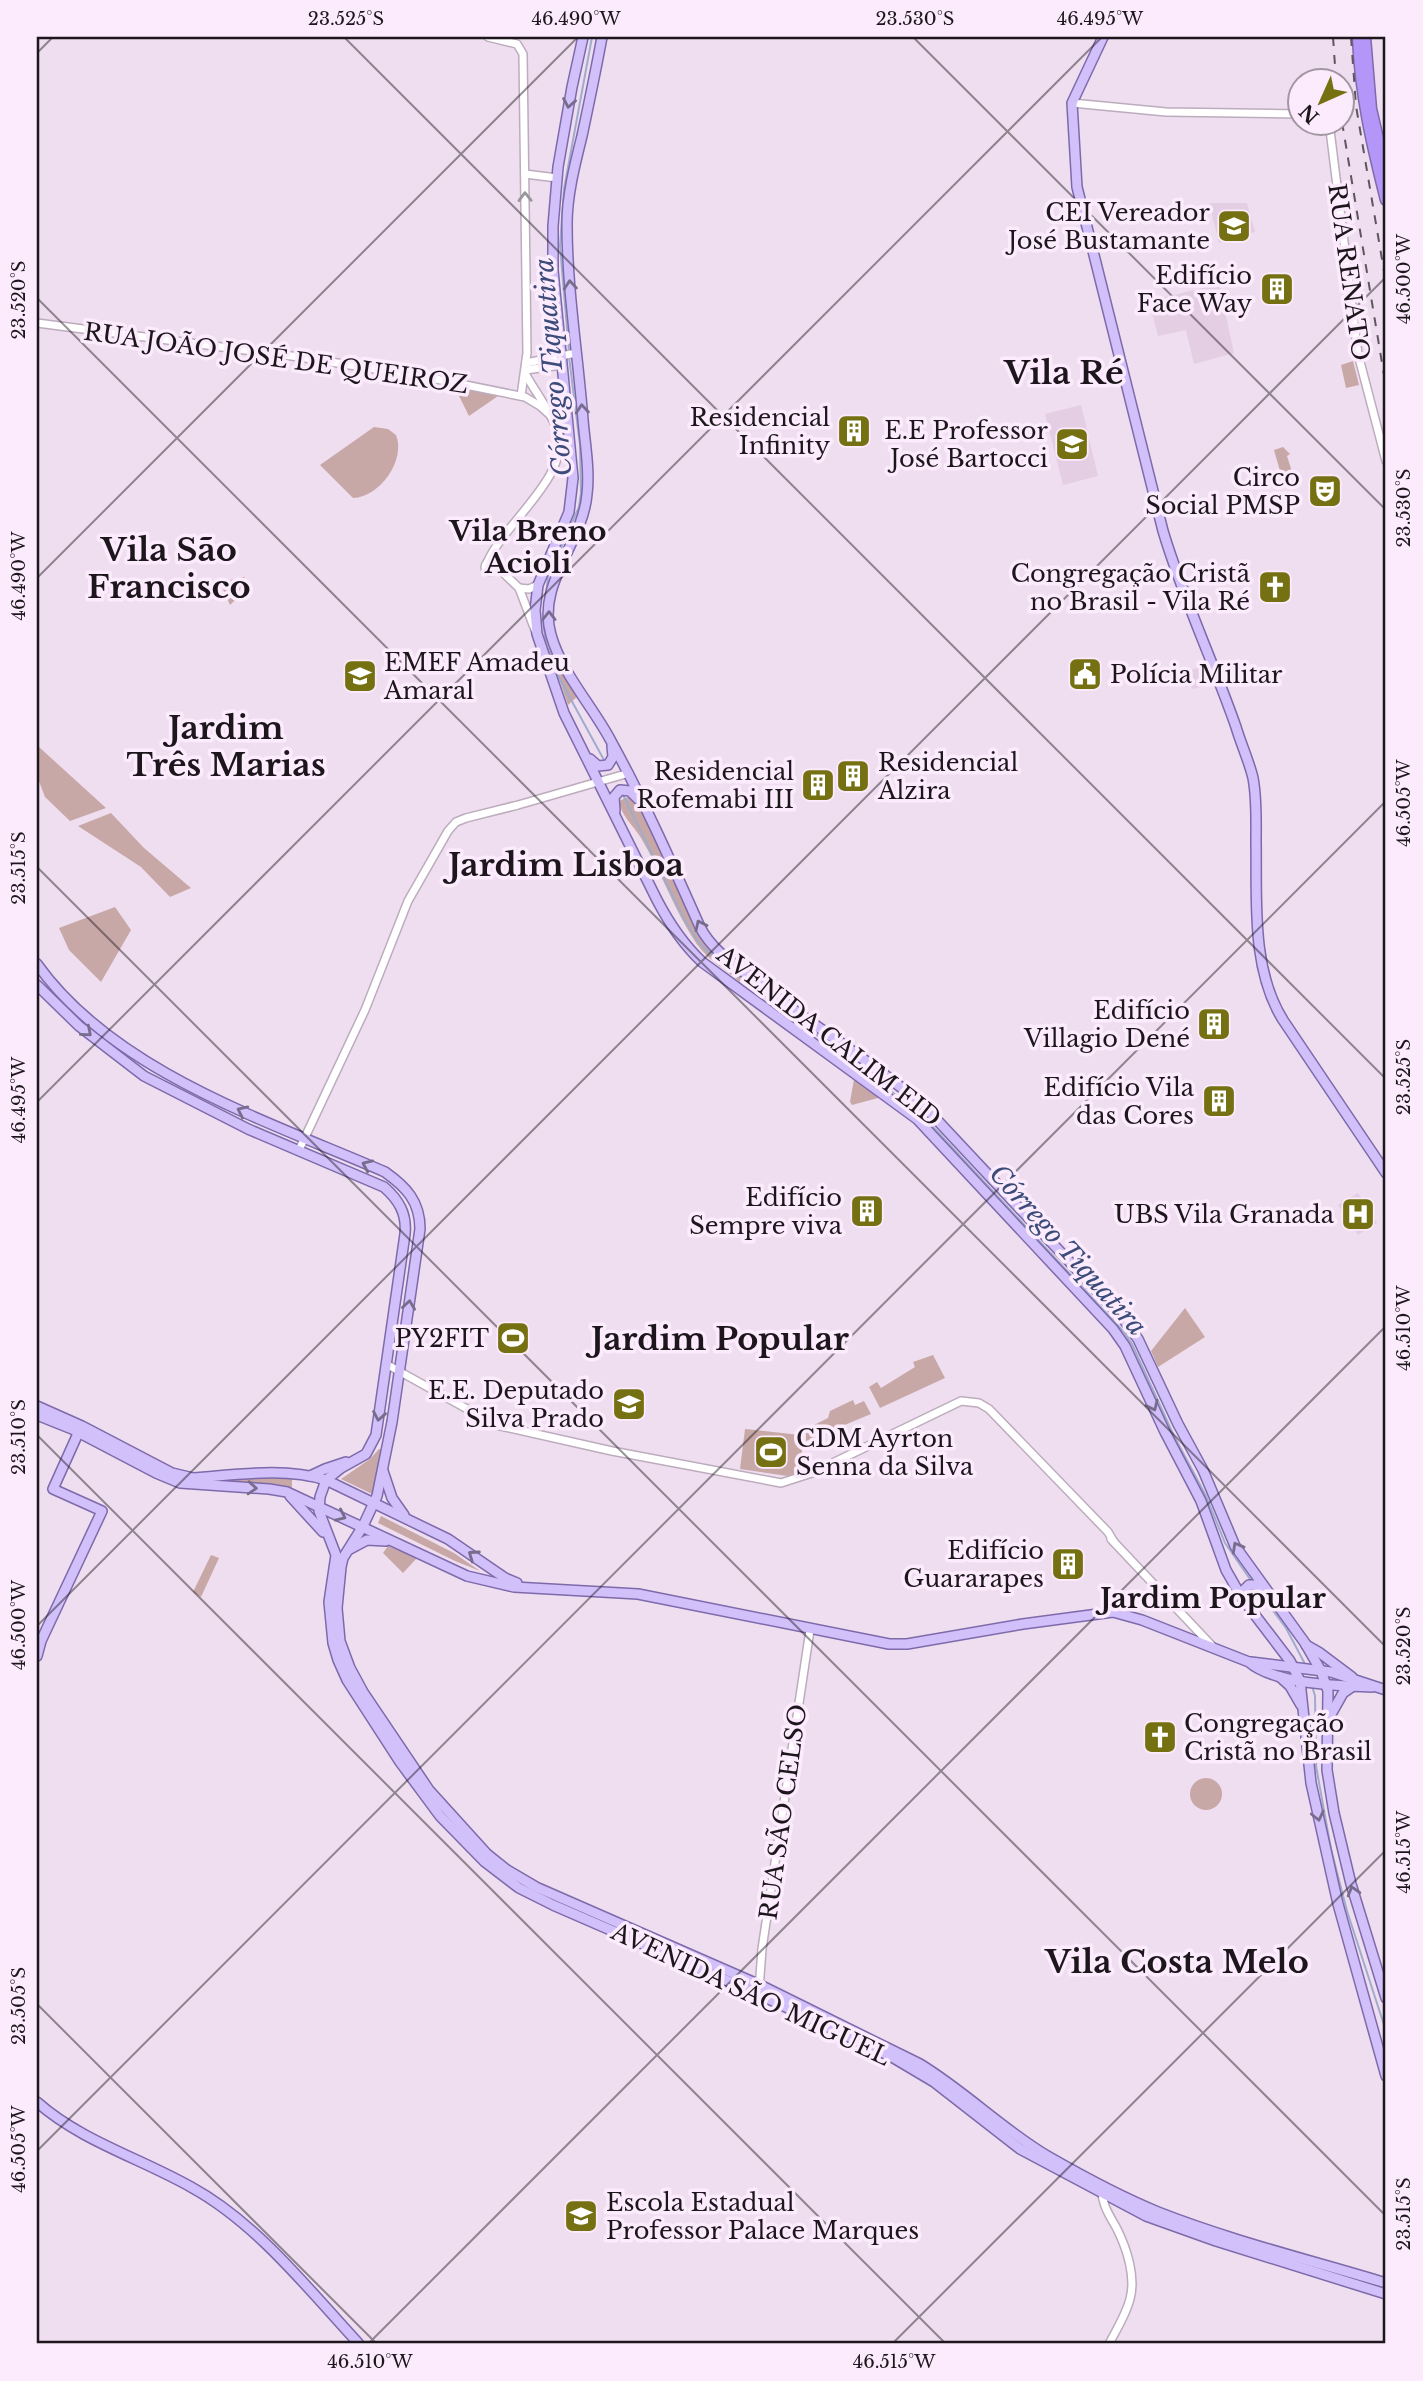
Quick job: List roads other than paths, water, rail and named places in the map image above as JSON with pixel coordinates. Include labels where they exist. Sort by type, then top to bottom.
[{"type":"highway","points":[[1358,37],[1359,76],[1367,125],[1386,200]]},
{"type":"highway","points":[[1366,37],[1371,109],[1386,173]]},
{"type":"main road","name":"AVENIDA CALIM EID","points":[[583,37],[557,178],[553,251],[567,356],[585,436],[587,495],[581,524],[558,570],[550,593],[548,621],[554,645],[565,668],[609,736],[629,773],[700,927],[710,943],[790,1007],[904,1089],[940,1121],[1124,1320],[1138,1339],[1148,1377],[1201,1501],[1226,1570],[1295,1668],[1301,1681],[1311,1783],[1329,1867],[1367,1968]]},
{"type":"main road","name":"AVENIDA CALIM EID","points":[[602,37],[574,170],[568,216],[567,356],[572,495],[569,512],[538,585],[535,610],[537,634],[558,697],[663,912],[688,948],[722,977],[917,1119],[1113,1329],[1148,1377],[1203,1470],[1235,1546],[1306,1644],[1325,1684],[1329,1718],[1325,1752],[1327,1770],[1367,1968]]},
{"type":"main road","points":[[1103,37],[1072,103],[1079,196],[1171,558],[1230,709],[1253,778],[1260,950],[1268,988],[1283,1020],[1386,1173]]},
{"type":"main road","points":[[580,746],[594,764],[607,765],[614,755],[609,736]]},
{"type":"main road","points":[[617,818],[614,799],[617,792],[622,790],[632,792],[647,812]]},
{"type":"main road","points":[[37,964],[85,1016],[150,1064],[225,1104],[305,1138]]},
{"type":"main road","points":[[37,985],[79,1026],[144,1076],[248,1129],[384,1187],[398,1201],[404,1212],[405,1234],[376,1435],[370,1449],[326,1480]]},
{"type":"main road","name":"AVENIDA SÃO MIGUEL","points":[[305,1138],[384,1172],[406,1189],[418,1207],[419,1229],[400,1372],[383,1469],[375,1504],[348,1549],[341,1567],[337,1608],[340,1641],[349,1668],[406,1757],[463,1829],[487,1854],[522,1880],[759,1989],[920,2073],[1020,2149],[1140,2205],[1386,2283]]},
{"type":"main road","points":[[37,1406],[156,1473],[180,1483],[287,1492],[467,1576],[514,1587],[638,1594],[810,1630],[898,1645],[1113,1612],[1142,1620],[1249,1662],[1320,1671],[1354,1683],[1386,1690]]},
{"type":"main road","points":[[37,1415],[80,1429],[183,1477],[259,1474],[310,1476],[326,1480],[457,1544],[505,1578],[532,1587]]},
{"type":"main road","points":[[37,1656],[41,1641],[102,1511],[53,1489],[80,1429]]},
{"type":"main road","points":[[310,1476],[358,1459]]},
{"type":"main road","points":[[383,1469],[393,1501],[416,1525]]},
{"type":"main road","name":"AVENIDA SÃO MIGUEL","points":[[326,1480],[319,1506],[335,1555],[329,1602],[333,1643],[338,1660],[371,1719],[425,1797],[449,1826],[485,1862],[519,1888],[759,1989]]},
{"type":"main road","points":[[287,1492],[327,1537]]},
{"type":"main road","points":[[358,1495],[365,1512],[363,1526]]},
{"type":"main road","points":[[348,1549],[362,1541],[373,1539],[402,1545]]},
{"type":"main road","points":[[1243,1596],[1248,1585],[1259,1586],[1269,1594]]},
{"type":"main road","points":[[1306,1644],[1354,1683]]},
{"type":"main road","points":[[1268,1664],[1278,1658],[1281,1648]]},
{"type":"main road","points":[[1249,1662],[1253,1666],[1301,1681],[1354,1683]]},
{"type":"main road","points":[[1276,1674],[1295,1692],[1305,1715]]},
{"type":"main road","points":[[1329,1718],[1343,1693],[1354,1683]]},
{"type":"main road","points":[[1309,1751],[1325,1752]]},
{"type":"main road","points":[[1367,1968],[1386,1998]]},
{"type":"main road","points":[[1367,1968],[1386,2076]]},
{"type":"main road","points":[[37,2102],[66,2125],[192,2187],[217,2204],[254,2234],[359,2344]]},
{"type":"main road","name":"AVENIDA SÃO MIGUEL","points":[[1102,2189],[1146,2216],[1171,2226],[1386,2294]]},
{"type":"street","points":[[488,37],[512,41],[522,50],[526,369],[521,396]]},
{"type":"street","points":[[1072,103],[1166,112],[1286,114]]},
{"type":"street","name":"RUA RENATO","points":[[1331,136],[1358,354],[1386,461]]},
{"type":"street","points":[[524,174],[557,178]]},
{"type":"street","name":"RUA JOÃO JOSÉ DE QUEIROZ","points":[[37,323],[372,367],[521,396],[535,402],[550,415]]},
{"type":"street","points":[[526,369],[567,356]]},
{"type":"street","points":[[526,369],[559,434],[561,447],[558,459],[544,484],[495,550],[492,566],[519,588],[537,634]]},
{"type":"street","points":[[519,588],[529,589],[538,585]]},
{"type":"street","points":[[299,1150],[365,1010],[408,901],[448,831],[460,820],[629,773]]},
{"type":"street","points":[[388,1365],[496,1425],[612,1451],[781,1483],[812,1473],[961,1401],[979,1403],[993,1413],[1100,1523],[1114,1542],[1213,1647]]},
{"type":"street","name":"RUA SÃO CELSO","points":[[759,1989],[762,1949],[810,1630]]},
{"type":"street","points":[[1102,2189],[1106,2210],[1119,2232],[1128,2258],[1130,2299],[1109,2344]]},
{"type":"waterway","name":"Córrego Tiquatira","points":[[569,351],[560,246],[564,189],[592,37]]},
{"type":"waterway","name":"Córrego Tiquatira","points":[[569,357],[580,445],[581,493],[579,507],[548,577],[543,621],[546,644],[557,674],[604,760]]},
{"type":"waterway","name":"Córrego Tiquatira","points":[[624,797],[684,919],[708,952],[922,1115],[1124,1332],[1206,1496],[1225,1543],[1252,1582]]},
{"type":"waterway","name":"Córrego Tiquatira","points":[[1259,1592],[1286,1628],[1305,1664]]},
{"type":"waterway","name":"Córrego Tiquatira","points":[[1312,1686],[1315,1696],[1316,1766],[1331,1849],[1347,1911],[1386,2031]]},
{"type":"railway","points":[[1333,37],[1335,66]]},
{"type":"railway","points":[[1351,37],[1356,106],[1386,283]]},
{"type":"railway","points":[[1344,136],[1386,387]]},
{"type":"place","name":"CEI Vereador José Bustamante","points":[[1234,226]]},
{"type":"place","name":"Edifício Face Way","points":[[1277,289]]},
{"type":"place","name":"Residencial Infinity","points":[[854,431]]},
{"type":"place","name":"E.E Professor José Bartocci","points":[[1072,444]]},
{"type":"place","name":"Circo Social PMSP","points":[[1325,491]]},
{"type":"place","name":"Congregação Cristã no Brasil - Vila Ré","points":[[1275,587]]},
{"type":"place","name":"Polícia Militar","points":[[1085,674]]},
{"type":"place","name":"EMEF Amadeu Amaral","points":[[360,676]]},
{"type":"place","name":"Residencial Alzira","points":[[853,776]]},
{"type":"place","name":"Residencial Rofemabi III","points":[[818,785]]},
{"type":"place","name":"Edifício Villagio Dené","points":[[1214,1024]]},
{"type":"place","name":"Edifício Vila das Cores","points":[[1219,1101]]},
{"type":"place","name":"Edifício Sempre viva","points":[[867,1211]]},
{"type":"place","name":"UBS Vila Granada","points":[[1358,1214]]},
{"type":"place","name":"PY2FIT","points":[[513,1338]]},
{"type":"place","name":"E.E. Deputado Silva Prado","points":[[629,1404]]},
{"type":"place","name":"CDM Ayrton Senna da Silva","points":[[771,1452]]},
{"type":"place","name":"Edifício Guararapes","points":[[1068,1564]]},
{"type":"place","name":"Congregação Cristã no Brasil","points":[[1160,1737]]},
{"type":"place","name":"Escola Estadual Professor Palace Marques","points":[[581,2216]]},
{"type":"district","name":"Vila Ré","points":[[1064,373]]},
{"type":"district","name":"Vila Breno Acioli","points":[[528,547]]},
{"type":"district","name":"Vila São Francisco","points":[[169,568]]},
{"type":"district","name":"Jardim Três Marias","points":[[226,746]]},
{"type":"district","name":"Jardim Lisboa","points":[[566,865]]},
{"type":"district","name":"Jardim Popular","points":[[720,1339]]},
{"type":"district","name":"Jardim Popular","points":[[1213,1598]]},
{"type":"district","name":"Vila Costa Melo","points":[[1177,1962]]}]
